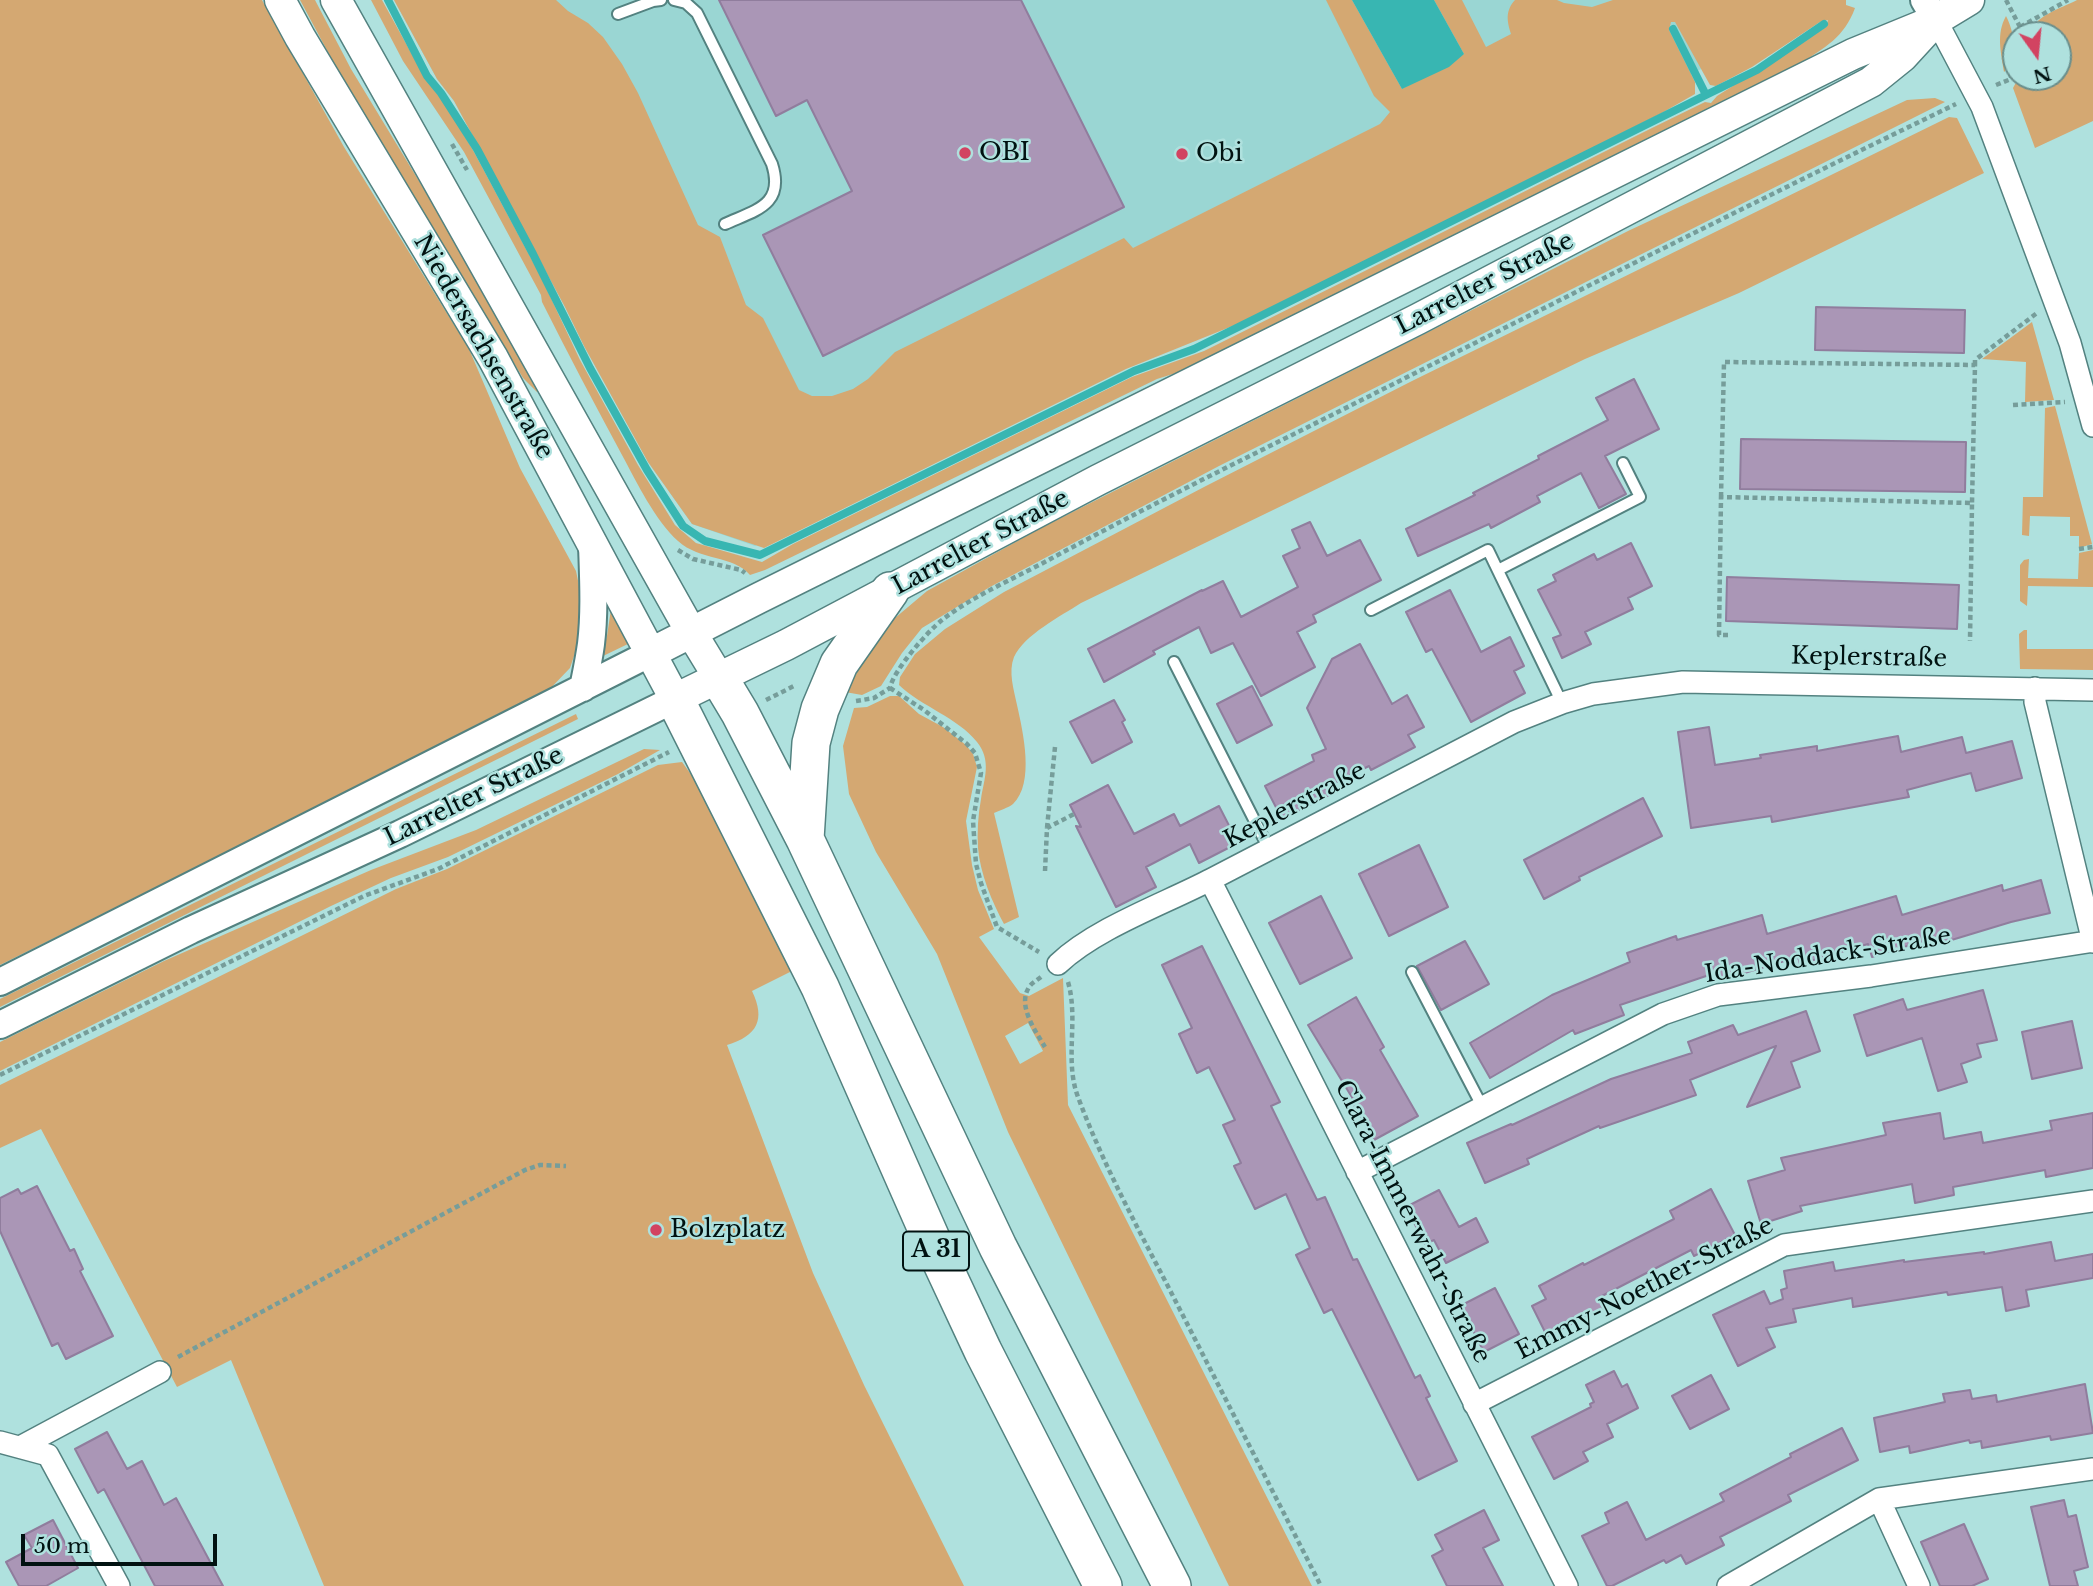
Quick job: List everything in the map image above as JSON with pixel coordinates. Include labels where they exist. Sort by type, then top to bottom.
[{"type":"highway","points":[[805,839],[811,743],[820,709],[839,663],[890,591]]},
{"type":"highway","points":[[719,678],[805,839],[998,1247],[1172,1586]]},
{"type":"highway","name":"A 31","points":[[675,699],[820,987],[983,1351],[1103,1586]]},
{"type":"main road","name":"Niedersachsenstraße","points":[[280,0],[493,358],[675,699]]},
{"type":"main road","name":"Niedersachsenstraße","points":[[336,0],[719,678]]},
{"type":"main road","name":"Larrelter Straße","points":[[652,653],[1853,54],[1930,10],[1969,0]]},
{"type":"main road","name":"Larrelter Straße","points":[[675,699],[786,645],[1098,480],[1430,313],[1871,82],[1902,57],[1930,10]]},
{"type":"street","points":[[1930,10],[1976,94],[2054,299],[2093,426]]},
{"type":"street","points":[[583,688],[593,617],[592,542]]},
{"type":"street","name":"Larrelter Straße","points":[[0,982],[652,653]]},
{"type":"street","name":"Keplerstraße","points":[[1058,964],[1073,950],[1514,722],[1593,694],[1683,682],[2093,690]]},
{"type":"street","points":[[2035,688],[2035,702],[2093,942]]},
{"type":"street","name":"Larrelter Straße","points":[[0,1025],[191,930],[400,834],[675,699]]},
{"type":"street","name":"Clara-Immerwahr-Straße","points":[[1210,880],[1567,1586]]},
{"type":"street","name":"Ida-Noddack-Straße","points":[[1357,1172],[1663,1014],[1718,995],[1886,974],[2093,942]]},
{"type":"street","name":"Emmy-Noether-Straße","points":[[1474,1404],[1784,1245],[2093,1200]]},
{"type":"street","points":[[10,1445],[160,1372]]},
{"type":"street","points":[[10,1445],[48,1455],[119,1586]]},
{"type":"street","points":[[1734,1585],[1879,1499],[2092,1474]]},
{"type":"street","points":[[1879,1499],[1919,1586]]},
{"type":"lane","points":[[618,14],[661,0]]},
{"type":"lane","points":[[674,0],[686,4],[697,13],[772,164],[776,179],[775,191],[767,202],[725,224]]},
{"type":"lane","points":[[1497,570],[1640,497],[1623,463]]},
{"type":"lane","points":[[1371,610],[1488,550],[1562,703]]},
{"type":"lane","points":[[1174,662],[1269,849]]},
{"type":"lane","points":[[1412,972],[1483,1108]]},
{"type":"path","points":[[2006,0],[2017,21]]},
{"type":"path","points":[[2031,21],[2068,0]]},
{"type":"path","points":[[850,701],[859,702],[874,698],[890,688],[891,682],[925,636],[961,607],[1243,459],[2002,83]]},
{"type":"path","points":[[451,143],[471,178]]},
{"type":"path","points":[[1970,640],[1975,360],[2054,299]]},
{"type":"path","points":[[1728,635],[1719,635],[1724,362],[1975,365]]},
{"type":"path","points":[[2012,405],[2087,400]]},
{"type":"path","points":[[1721,497],[1972,503]]},
{"type":"path","points":[[2079,550],[2093,547]]},
{"type":"path","points":[[676,548],[693,559],[741,570],[750,578],[759,598]]},
{"type":"path","points":[[755,706],[803,681],[786,645]]},
{"type":"path","points":[[890,688],[923,710],[975,752],[981,772],[973,821],[976,864],[998,927],[1058,964],[1067,979],[1071,991],[1073,1020],[1070,1041],[1071,1068],[1077,1095],[1115,1184],[1321,1586]]},
{"type":"path","points":[[1045,871],[1055,747]]},
{"type":"path","points":[[0,1075],[364,896],[438,869],[666,753]]},
{"type":"path","points":[[1047,828],[1074,814]]},
{"type":"path","points":[[1045,1047],[1029,1019],[1025,998],[1029,987],[1058,964]]},
{"type":"path","points":[[160,1372],[173,1359],[525,1170],[540,1165],[566,1166]]},
{"type":"shaded area","points":[[0,0],[262,0],[344,147],[469,349],[520,468],[576,571],[584,610],[579,641],[570,668],[546,693],[0,965]]},
{"type":"shaded area","points":[[300,0],[315,0],[351,69],[456,242],[538,389],[537,392],[523,378],[338,71]]},
{"type":"shaded area","points":[[371,0],[382,0],[425,78],[447,106],[474,152],[541,277],[580,360],[638,465],[675,525],[696,543],[762,562],[793,544],[1132,377],[1204,351],[1705,102],[1711,103],[1717,96],[1826,27],[1828,20],[1820,22],[1752,67],[1716,86],[1710,85],[1675,22],[1671,22],[1669,30],[1695,82],[1695,94],[1660,114],[1240,323],[1126,369],[764,548],[692,524],[648,462],[454,101],[437,79],[394,0],[556,0],[603,37],[638,93],[698,225],[720,237],[746,305],[763,318],[799,390],[812,396],[832,396],[853,389],[868,379],[895,352],[1124,238],[1133,248],[1380,124],[1390,112],[1374,96],[1326,0],[1352,0],[1402,89],[1464,54],[1434,0],[1462,0],[1486,47],[1511,34],[1508,16],[1515,0],[1557,0],[1592,7],[1613,0],[1846,0],[1846,5],[1855,8],[1839,34],[1800,64],[1211,362],[1157,379],[750,575],[735,564],[687,547],[678,541],[654,512],[464,152],[403,61]]},
{"type":"shaded area","points":[[394,0],[1838,0],[755,546],[692,524],[648,462],[454,101],[437,79]]},
{"type":"shaded area","points":[[2077,0],[2093,0],[2093,121],[2035,148],[2014,91],[2072,91],[2072,21],[2038,21]]},
{"type":"shaded area","points":[[2002,27],[2002,57],[2001,50]]},
{"type":"shaded area","points":[[1935,98],[1945,102],[1219,466],[990,587],[922,628],[881,686],[862,695],[845,692],[872,648],[895,618],[927,591],[1041,528],[1628,231],[1907,100]]},
{"type":"shaded area","points":[[1949,117],[1957,118],[1984,173],[1739,293],[1585,359],[1081,603],[1034,634],[1019,649],[1012,669],[1026,757],[1024,783],[1013,804],[994,813],[1019,917],[1004,924],[987,887],[978,848],[978,817],[986,770],[982,749],[960,726],[899,685],[900,677],[915,654],[945,629],[1004,592],[1204,487],[1412,381]]},
{"type":"shaded area","points":[[2032,322],[2054,400],[2025,402],[2026,362],[1982,359]]},
{"type":"shaded area","points":[[2055,406],[2092,544],[2079,548],[2079,536],[2070,536],[2070,517],[2030,516],[2029,536],[2022,535],[2023,497],[2043,497],[2045,408]]},
{"type":"shaded area","points":[[2093,550],[2093,587],[2028,586],[2027,606],[2020,601],[2020,565],[2024,560],[2029,559],[2028,578],[2078,579],[2079,553]]},
{"type":"shaded area","points":[[611,609],[630,643],[601,657],[607,636]]},
{"type":"shaded area","points":[[2027,630],[2027,649],[2093,649],[2093,670],[2020,669],[2019,634]]},
{"type":"shaded area","points":[[890,696],[899,696],[919,714],[943,727],[966,745],[973,754],[977,767],[966,821],[978,890],[994,929],[979,937],[1020,993],[1029,996],[1063,978],[1068,1105],[1312,1586],[1229,1586],[1008,1132],[937,954],[876,852],[849,794],[843,746],[854,708],[867,707]],"holes":[[[1028,1023],[1043,1051],[1020,1064],[1005,1036]]]},
{"type":"shaded area","points":[[576,714],[578,719],[0,1007],[0,999]]},
{"type":"shaded area","points":[[644,749],[660,750],[618,774],[448,857],[391,878],[331,906],[0,1071],[0,1042],[164,961],[371,870],[476,830]]},
{"type":"shaded area","points":[[682,762],[698,784],[794,970],[752,991],[758,1010],[756,1026],[746,1037],[727,1045],[813,1273],[864,1385],[964,1586],[324,1586],[231,1360],[177,1387],[41,1129],[0,1148],[0,1085],[396,889],[447,869],[658,765]]},
{"type":"water","points":[[1352,0],[1434,0],[1464,54],[1449,67],[1402,89]]},
{"type":"building","name":"OBI","points":[[719,0],[1021,0],[1124,207],[823,356],[763,235],[852,191],[807,100],[776,116]]},
{"type":"building","points":[[1816,307],[1965,310],[1964,353],[1815,350]]},
{"type":"building","points":[[1634,379],[1659,429],[1605,456],[1626,494],[1599,508],[1581,473],[1537,496],[1540,502],[1491,528],[1489,524],[1418,556],[1406,529],[1475,495],[1473,493],[1539,459],[1538,456],[1608,420],[1596,398]]},
{"type":"building","points":[[1741,439],[1966,442],[1965,492],[1740,489]]},
{"type":"building","points":[[1310,522],[1327,556],[1360,540],[1381,580],[1313,615],[1316,622],[1297,632],[1315,667],[1261,696],[1233,643],[1211,653],[1199,627],[1153,651],[1155,654],[1104,682],[1088,649],[1202,590],[1223,581],[1241,617],[1298,587],[1283,556],[1300,548],[1292,530]]},
{"type":"building","points":[[1631,543],[1652,586],[1628,598],[1633,609],[1585,632],[1591,644],[1562,658],[1553,638],[1561,635],[1538,590],[1556,581],[1553,575],[1594,554],[1597,560]]},
{"type":"building","points":[[1727,577],[1959,585],[1957,629],[1726,621]]},
{"type":"building","points":[[1450,590],[1481,652],[1510,637],[1524,666],[1514,671],[1525,693],[1471,722],[1432,649],[1426,652],[1406,612]]},
{"type":"building","points":[[1360,644],[1392,704],[1407,695],[1424,727],[1408,735],[1415,747],[1371,770],[1369,766],[1327,787],[1331,794],[1282,819],[1265,786],[1314,761],[1312,755],[1326,749],[1307,708],[1332,659]]},
{"type":"building","points":[[1252,686],[1272,725],[1237,743],[1217,704]]},
{"type":"building","points":[[1114,700],[1125,720],[1122,722],[1132,742],[1092,763],[1070,722]]},
{"type":"building","points":[[1709,727],[1715,765],[1761,758],[1760,755],[1817,746],[1817,751],[1898,736],[1901,752],[1962,737],[1966,753],[2012,741],[2022,778],[1976,791],[1971,773],[1907,790],[1909,797],[1772,822],[1771,816],[1691,828],[1678,732]]},
{"type":"building","points":[[1108,785],[1134,834],[1174,814],[1180,826],[1219,806],[1238,843],[1199,863],[1190,844],[1146,867],[1156,887],[1116,907],[1076,826],[1081,827],[1070,805]]},
{"type":"building","points":[[1643,798],[1662,836],[1579,877],[1580,880],[1544,899],[1524,860]]},
{"type":"building","points":[[1419,845],[1448,907],[1389,936],[1359,874]]},
{"type":"building","points":[[2041,880],[2050,913],[1935,945],[1933,938],[1872,957],[1868,944],[1800,964],[1798,957],[1721,980],[1718,972],[1620,1005],[1624,1015],[1575,1034],[1573,1030],[1490,1078],[1470,1043],[1552,995],[1630,962],[1627,953],[1676,936],[1677,940],[1762,915],[1767,934],[1896,896],[1902,915],[2002,885],[2003,891]]},
{"type":"building","points":[[1321,896],[1352,958],[1300,984],[1269,923]]},
{"type":"building","points":[[1465,941],[1489,984],[1441,1010],[1417,966]]},
{"type":"building","points":[[1202,946],[1280,1102],[1271,1106],[1317,1200],[1325,1197],[1353,1260],[1357,1259],[1415,1378],[1420,1375],[1430,1396],[1426,1398],[1457,1461],[1418,1480],[1332,1309],[1324,1313],[1296,1255],[1310,1248],[1286,1194],[1255,1209],[1234,1166],[1241,1163],[1223,1125],[1235,1120],[1209,1067],[1197,1073],[1179,1034],[1192,1028],[1162,965]]},
{"type":"building","points":[[1983,990],[1997,1040],[1977,1044],[1981,1057],[1961,1064],[1967,1082],[1938,1091],[1922,1038],[1867,1056],[1854,1015],[1903,999],[1907,1010]]},
{"type":"building","points":[[1356,997],[1384,1047],[1380,1050],[1418,1116],[1374,1140],[1354,1105],[1356,1104],[1308,1025]]},
{"type":"building","points":[[1806,1011],[1820,1051],[1791,1062],[1800,1087],[1747,1107],[1776,1046],[1690,1080],[1696,1095],[1600,1128],[1599,1126],[1527,1159],[1529,1164],[1485,1183],[1467,1143],[1611,1079],[1692,1053],[1688,1042],[1733,1025],[1738,1035]]},
{"type":"building","points":[[2072,1021],[2082,1068],[2032,1079],[2022,1032]]},
{"type":"building","points":[[1940,1113],[1944,1139],[1981,1132],[1983,1143],[2052,1130],[2050,1121],[2093,1113],[2093,1168],[2046,1177],[2045,1170],[1953,1187],[1954,1195],[1915,1203],[1912,1184],[1800,1206],[1802,1211],[1761,1224],[1748,1181],[1785,1170],[1781,1158],[1886,1135],[1883,1123]]},
{"type":"building","points":[[37,1186],[70,1251],[74,1249],[83,1269],[80,1271],[113,1336],[66,1359],[58,1343],[52,1346],[0,1231],[0,1198],[18,1189],[21,1194]]},
{"type":"building","points":[[1711,1189],[1735,1235],[1694,1256],[1691,1250],[1600,1297],[1605,1307],[1547,1336],[1532,1306],[1546,1299],[1539,1286],[1674,1219],[1670,1211]]},
{"type":"building","points":[[1439,1190],[1459,1227],[1476,1218],[1488,1242],[1446,1263],[1434,1240],[1425,1244],[1406,1207]]},
{"type":"building","points":[[2051,1242],[2055,1261],[2093,1254],[2093,1278],[2026,1290],[2029,1306],[2006,1311],[2002,1287],[1948,1295],[1947,1292],[1853,1307],[1852,1298],[1793,1309],[1796,1322],[1766,1328],[1775,1347],[1738,1366],[1713,1315],[1764,1291],[1770,1304],[1783,1299],[1781,1290],[1787,1288],[1784,1271],[1833,1262],[1835,1271],[1904,1260],[1984,1254]]},
{"type":"building","points":[[1495,1288],[1519,1334],[1484,1352],[1460,1306]]},
{"type":"building","points":[[1614,1371],[1622,1387],[1627,1384],[1638,1408],[1607,1424],[1613,1437],[1583,1452],[1588,1461],[1554,1479],[1532,1437],[1591,1407],[1590,1404],[1594,1402],[1586,1385]]},
{"type":"building","points":[[1711,1375],[1729,1409],[1690,1429],[1672,1396]]},
{"type":"building","points":[[2085,1384],[2093,1433],[2051,1440],[2050,1436],[1982,1448],[1981,1441],[1970,1443],[1969,1440],[1910,1453],[1909,1446],[1880,1452],[1874,1418],[1945,1402],[1943,1394],[1970,1390],[1972,1399],[1996,1395],[1997,1402]]},
{"type":"building","points":[[1842,1428],[1858,1460],[1788,1495],[1791,1501],[1720,1537],[1724,1545],[1686,1564],[1681,1555],[1666,1563],[1664,1560],[1607,1586],[1582,1536],[1609,1523],[1605,1513],[1627,1502],[1646,1540],[1724,1501],[1720,1494]]},
{"type":"building","points":[[107,1432],[127,1469],[142,1461],[164,1505],[176,1498],[223,1586],[155,1586],[104,1489],[98,1493],[75,1449]]},
{"type":"building","points":[[2064,1500],[2068,1517],[2076,1515],[2088,1567],[2074,1571],[2078,1586],[2050,1586],[2031,1507]]},
{"type":"building","points":[[1484,1510],[1499,1540],[1483,1548],[1503,1586],[1447,1586],[1432,1556],[1443,1550],[1435,1535]]},
{"type":"building","points":[[53,1520],[78,1568],[46,1586],[19,1586],[6,1562],[32,1548],[24,1535]]},
{"type":"building","points":[[1964,1524],[1988,1579],[1972,1586],[1940,1586],[1921,1542]]},
{"type":"waterway","points":[[388,0],[427,76],[477,149],[590,368],[647,470],[683,526],[705,541],[760,555],[1134,371],[1194,349],[1757,70],[1824,24]]},
{"type":"waterway","points":[[1673,29],[1706,95]]},
{"type":"place","name":"OBI","points":[[965,153]]},
{"type":"place","name":"Obi","points":[[1182,154]]},
{"type":"place","name":"Bolzplatz","points":[[656,1230]]}]
